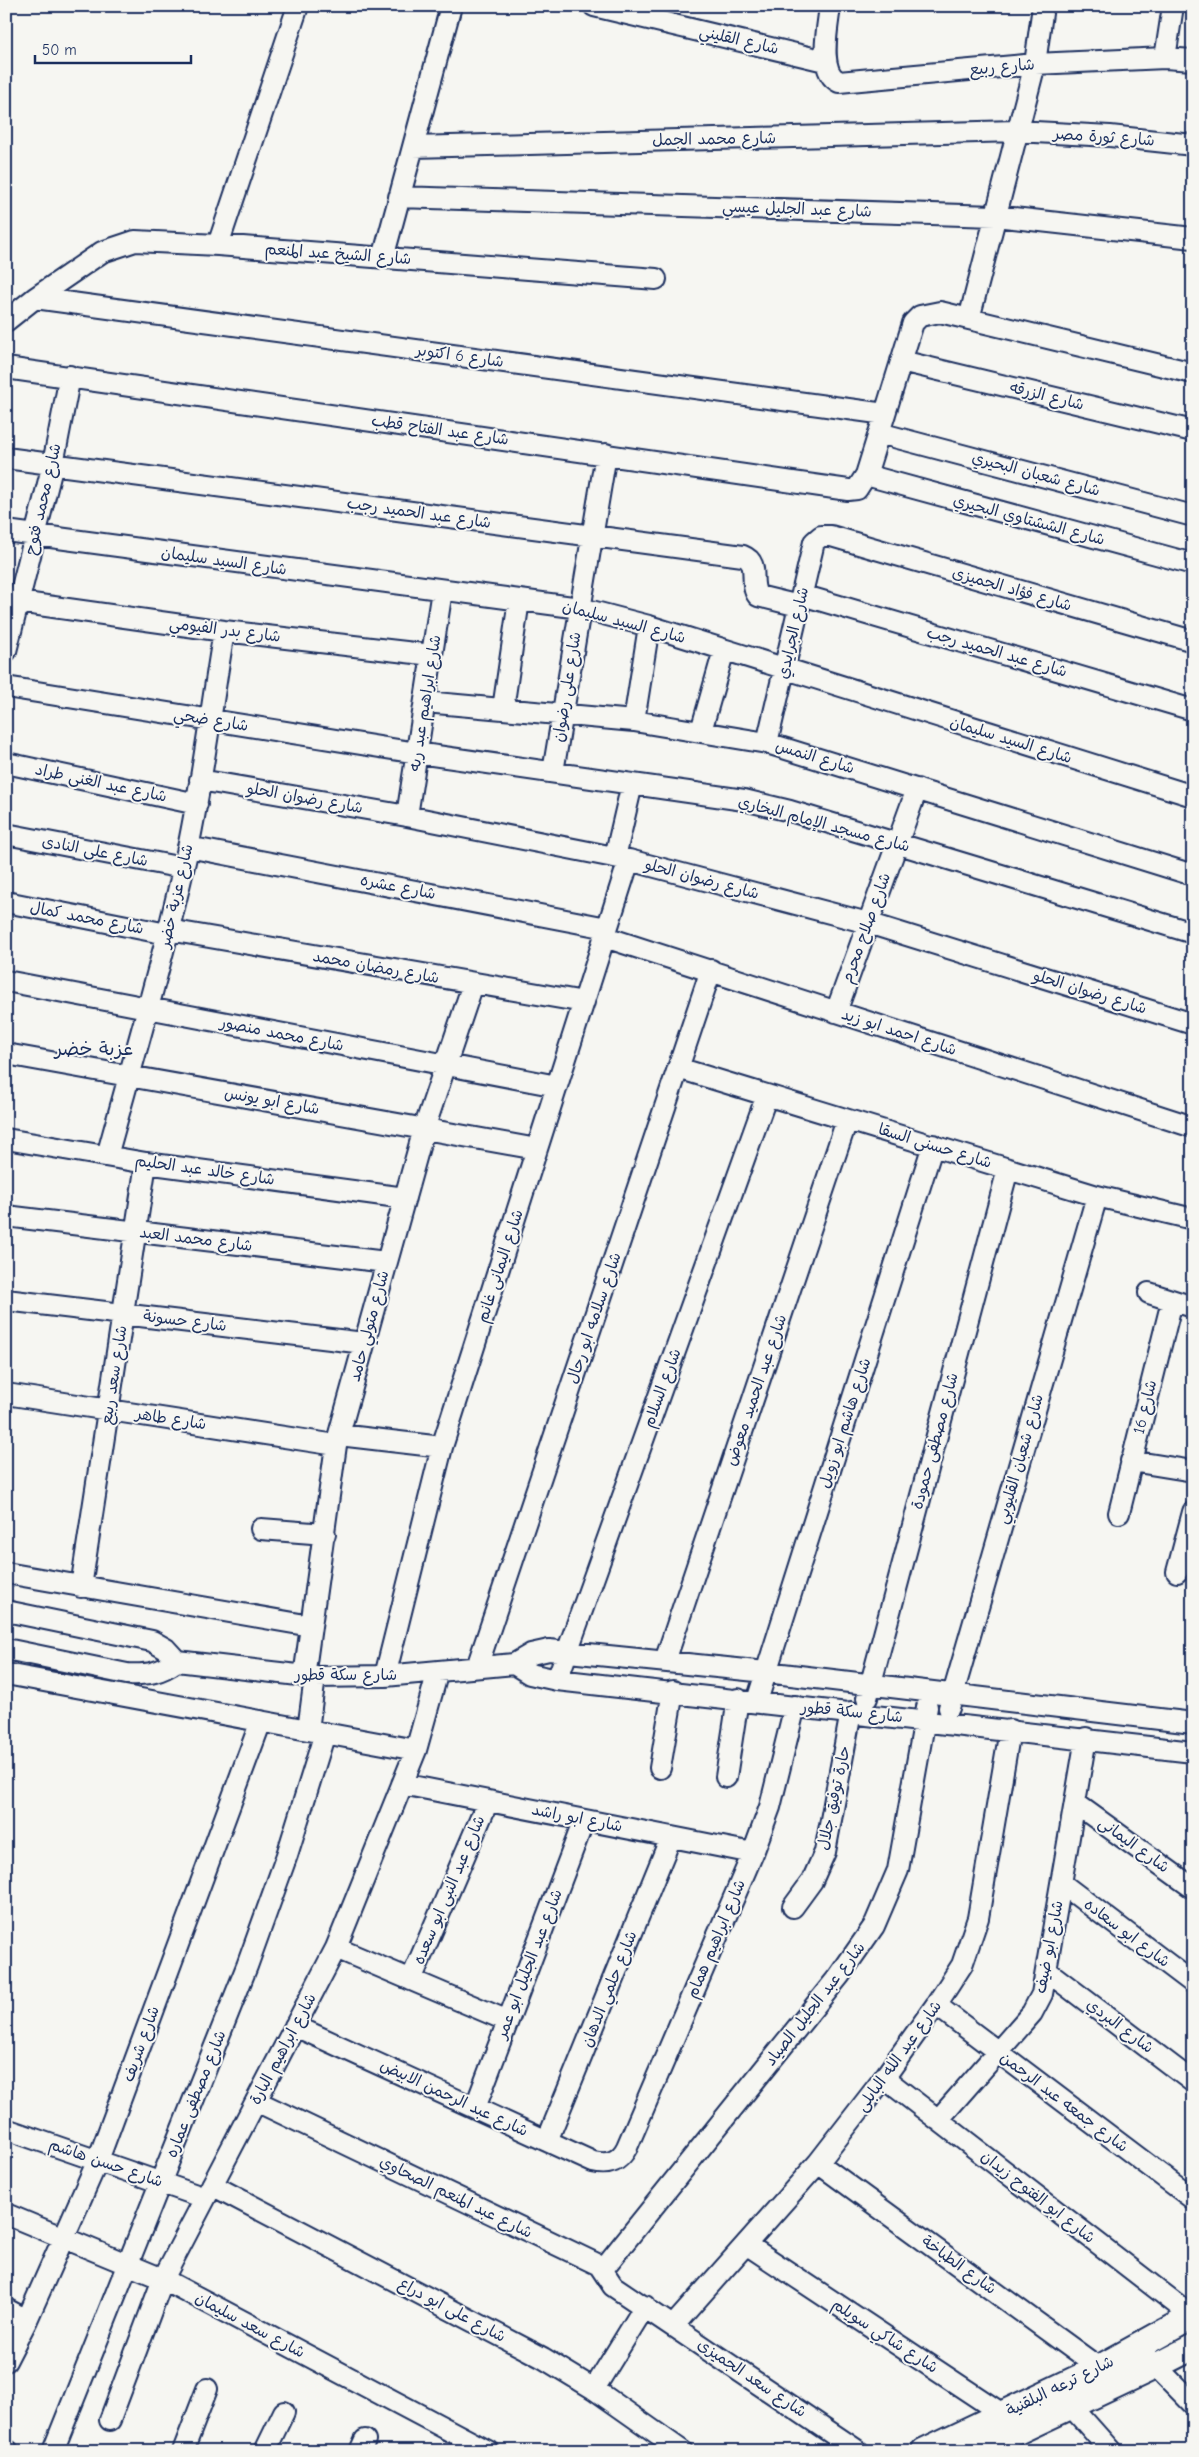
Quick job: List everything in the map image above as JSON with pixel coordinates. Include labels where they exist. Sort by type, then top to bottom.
[{"type":"street","points":[[218,245],[298,6]]},
{"type":"street","points":[[383,258],[451,6]]},
{"type":"street","name":"شارع القليني","points":[[594,6],[826,61]]},
{"type":"street","points":[[826,61],[830,6]]},
{"type":"street","points":[[969,319],[1016,131],[1035,64],[1042,6]]},
{"type":"street","points":[[1165,58],[1174,6]]},
{"type":"street","name":"شارع ربيع","points":[[826,61],[830,76],[839,82],[1035,64],[1165,58],[1193,60]]},
{"type":"street","name":"شارع محمد الجمل","points":[[413,146],[1016,131]]},
{"type":"street","name":"شارع ثورة مصر","points":[[1016,131],[1110,136],[1193,145]]},
{"type":"street","name":"شارع عبد الجليل عيسي","points":[[399,197],[995,216],[1193,238]]},
{"type":"street","name":"شارع الشيخ عبد المنعم","points":[[6,321],[35,298],[102,252],[118,245],[152,240],[656,279]]},
{"type":"street","name":"شارع 6 اكتوبر","points":[[35,298],[882,423]]},
{"type":"street","points":[[866,475],[913,323],[920,316],[940,312],[1193,373]]},
{"type":"street","name":"شارع الزرقه","points":[[901,361],[1193,431]]},
{"type":"street","name":"شارع عبد الفتاح قطب","points":[[6,368],[848,490],[856,489],[866,475]]},
{"type":"street","name":"شارع محمد فتوح","points":[[6,651],[9,626],[18,602],[53,464],[70,376]]},
{"type":"street","name":"شارع شعبان البحيري","points":[[882,423],[1193,516]]},
{"type":"street","name":"شارع على رضوان","points":[[553,772],[606,454]]},
{"type":"street","name":"شارع عبد الحميد رجب","points":[[6,458],[743,556],[752,561],[753,588],[758,596],[800,601],[1193,710]]},
{"type":"street","name":"شارع الششتاوي البحيري","points":[[866,475],[1193,564]]},
{"type":"street","name":"شارع السيد سليمان","points":[[6,531],[580,608],[649,626],[1193,796]]},
{"type":"street","name":"شارع الجرايدي","points":[[767,742],[814,542],[821,536],[830,536]]},
{"type":"street","name":"شارع فؤاد الجميزى","points":[[830,536],[1193,641]]},
{"type":"street","name":"شارع ابراهيم عبد ربه","points":[[407,816],[442,590]]},
{"type":"street","points":[[503,709],[519,600]]},
{"type":"street","name":"شارع بدر الفيومي","points":[[18,602],[224,630],[432,655]]},
{"type":"street","points":[[634,721],[649,626]]},
{"type":"street","name":"شارع عزبة خضر","points":[[107,1156],[168,932],[188,846],[197,804],[224,630]]},
{"type":"street","points":[[701,731],[724,650]]},
{"type":"street","name":"شارع ضحي","points":[[6,687],[417,753]]},
{"type":"street","name":"شارع النمس","points":[[425,702],[634,721],[767,742],[1193,875]]},
{"type":"street","name":"شارع مسجد الإمام البخاري","points":[[417,753],[744,800],[790,811],[1193,933]]},
{"type":"street","name":"شارع عبد الغنى طراد","points":[[6,762],[197,804]]},
{"type":"street","name":"شارع رضوان الحلو","points":[[200,780],[407,816],[622,858],[868,923],[1193,1024]]},
{"type":"street","name":"شارع اليمانى غانم","points":[[385,1676],[442,1447],[606,932],[622,858],[632,784]]},
{"type":"street","name":"شارع صلاح محرم","points":[[836,1012],[916,789]]},
{"type":"street","name":"شارع على النادى","points":[[6,834],[183,868]]},
{"type":"street","name":"شارع عشره","points":[[188,846],[606,932]]},
{"type":"street","name":"شارع محمد كمال","points":[[6,902],[168,932]]},
{"type":"street","name":"شارع رمضان محمد","points":[[168,932],[584,1002]]},
{"type":"street","name":"شارع احمد ابو زيد","points":[[606,932],[836,1012],[1193,1127]]},
{"type":"street","name":"شارع سلامه ابو رحال","points":[[477,1667],[711,970]]},
{"type":"street","name":"شارع محمد منصور","points":[[6,981],[557,1086]]},
{"type":"street","name":"شارع متولي حامد","points":[[309,1677],[311,1626],[338,1440],[424,1129],[473,984]]},
{"type":"street","name":"شارع ابو يونس","points":[[6,1054],[537,1149]]},
{"type":"street","name":"شارع حسنى السقا","points":[[678,1068],[1097,1196],[1193,1219]]},
{"type":"street","name":"شارع السلام","points":[[557,1680],[767,1095]]},
{"type":"street","name":"شارع عبد الحميد معوض","points":[[665,1661],[847,1120]]},
{"type":"street","name":"شارع خالد عبد الحليم","points":[[6,1139],[146,1163],[404,1198]]},
{"type":"street","name":"شارع هاشم ابو زويل","points":[[726,1777],[748,1700],[766,1672],[933,1145]]},
{"type":"street","name":"شارع سعد ربيع","points":[[81,1587],[146,1163]]},
{"type":"street","name":"شارع مصطفى حمودة","points":[[858,1713],[869,1686],[1008,1169]]},
{"type":"street","name":"شارع شعبان القليوبي","points":[[947,1723],[951,1696],[1097,1196]]},
{"type":"street","name":"شارع محمد العبد","points":[[6,1216],[386,1262]]},
{"type":"street","points":[[1149,1293],[1193,1307]]},
{"type":"street","name":"شارع حسونة","points":[[6,1300],[364,1343]]},
{"type":"street","name":"شارع 16","points":[[1119,1513],[1172,1301]]},
{"type":"street","name":"شارع طاهر","points":[[6,1394],[109,1410],[338,1440],[442,1447]]},
{"type":"street","points":[[1131,1461],[1193,1471]]},
{"type":"street","points":[[1177,1572],[1193,1512]]},
{"type":"street","points":[[261,1529],[325,1534]]},
{"type":"street","points":[[6,1573],[311,1626]]},
{"type":"street","points":[[6,1611],[152,1641],[166,1649],[177,1661],[162,1672],[146,1675],[127,1674],[6,1650]]},
{"type":"street","name":"شارع سكة قطور","points":[[177,1661],[309,1677],[385,1676],[514,1664],[531,1654],[549,1650],[568,1651],[766,1672],[951,1696],[1193,1723]]},
{"type":"street","name":"شارع سكة قطور","points":[[514,1664],[530,1674],[557,1680],[673,1691],[1193,1752]]},
{"type":"street","name":"شارع ابراهيم البارة","points":[[110,2420],[163,2279],[336,1948],[416,1750],[438,1671]]},
{"type":"street","points":[[6,1674],[416,1750]]},
{"type":"street","name":"شارع مصطفى عماره","points":[[52,2451],[247,1966],[286,1855],[316,1731],[309,1677]]},
{"type":"street","points":[[660,1768],[673,1691]]},
{"type":"street","name":"شارع عبد الجليل الصياد","points":[[603,2269],[839,1976],[874,1926],[898,1870],[930,1693]]},
{"type":"street","name":"شارع ابراهيم همام","points":[[614,2162],[627,2146],[753,1853],[770,1807],[795,1706]]},
{"type":"street","name":"حارة توفيق جلال","points":[[794,1907],[812,1881],[825,1852],[858,1713]]},
{"type":"street","name":"شارع شريف","points":[[6,2360],[27,2320],[98,2160],[261,1721]]},
{"type":"street","name":"شارع عبد الله البابلى","points":[[674,2326],[818,2163],[884,2078],[936,2006],[962,1964],[978,1918],[1010,1730]]},
{"type":"street","name":"شارع ابو ضيف","points":[[938,2120],[1038,2004],[1046,1971],[1086,1738]]},
{"type":"street","name":"شارع ابو راشد","points":[[402,1784],[753,1853]]},
{"type":"street","name":"شارع عبد النبى ابو سعده","points":[[410,1980],[488,1801]]},
{"type":"street","name":"شارع اليمانى","points":[[1075,1803],[1193,1888]]},
{"type":"street","name":"شارع عبد الجليل ابو عمر","points":[[475,2108],[584,1820]]},
{"type":"street","name":"شارع حلمي الدهان","points":[[547,2141],[671,1837]]},
{"type":"street","name":"شارع ابو سعاده","points":[[1061,1883],[1193,1983]]},
{"type":"street","points":[[336,1948],[508,2021]]},
{"type":"street","name":"شارع البردي","points":[[1046,1971],[1193,2082]]},
{"type":"street","name":"شارع جمعه عبد الرحمن","points":[[936,2006],[1193,2199]]},
{"type":"street","name":"شارع عبد الرحمن الابيض","points":[[295,2026],[593,2162],[614,2162]]},
{"type":"street","name":"شارع ابو الفتوح زيدان","points":[[884,2078],[1192,2316]]},
{"type":"street","name":"شارع عبد المنعم الصحاوي","points":[[256,2101],[603,2269],[613,2286],[645,2306]]},
{"type":"street","name":"شارع حسن هاشم","points":[[6,2129],[161,2183],[208,2192]]},
{"type":"street","name":"شارع الطباخة","points":[[818,2163],[1099,2368]]},
{"type":"street","name":"شارع على ابو دراع","points":[[208,2192],[491,2330],[594,2389],[682,2451]]},
{"type":"street","name":"شارع سعد سليمان","points":[[6,2214],[163,2279],[488,2451]]},
{"type":"street","name":"شارع شاكي سويلم","points":[[746,2244],[1023,2428]]},
{"type":"street","points":[[594,2389],[645,2306]]},
{"type":"street","name":"شارع سعد الجميزى","points":[[645,2306],[858,2451]]},
{"type":"street","points":[[6,2309],[27,2320]]},
{"type":"street","name":"شارع ترعه البلقنية","points":[[924,2451],[1099,2368],[1192,2316]]},
{"type":"street","name":"شارع ترعه البلقنية","points":[[976,2451],[1156,2366],[1193,2346]]},
{"type":"street","points":[[1137,2347],[1193,2404]]},
{"type":"street","points":[[182,2451],[207,2388]]},
{"type":"street","points":[[1071,2406],[1111,2451]]},
{"type":"street","points":[[265,2451],[284,2412]]},
{"type":"district","name":"عزبة خضر","points":[[94,1049]]}]
